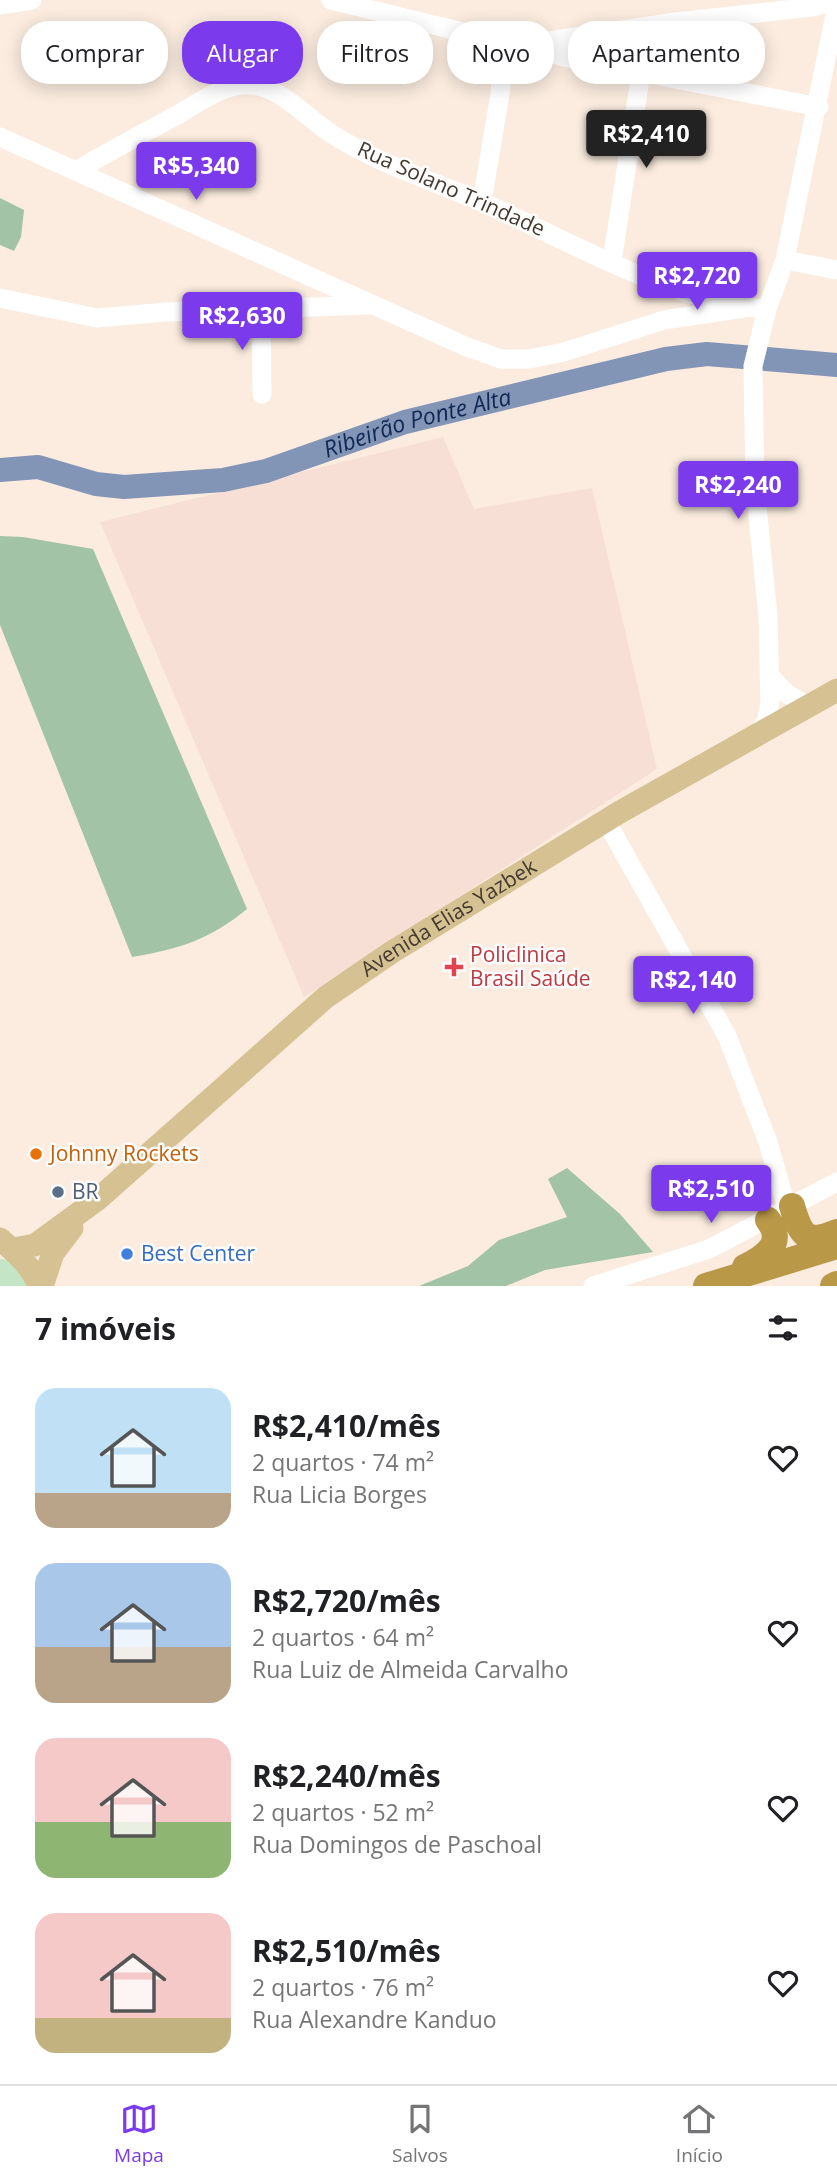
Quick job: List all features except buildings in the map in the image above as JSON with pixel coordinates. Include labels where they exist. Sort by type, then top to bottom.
[{"type":"highway","points":[[708,1285],[770,1252],[776,1239],[775,1228],[783,1212],[809,1238],[820,1239],[837,1232]]},
{"type":"highway","points":[[708,1285],[837,1246]]},
{"type":"main road","name":"Avenida Elias Yazbek","points":[[7,1244],[35,1245],[98,1199],[326,997],[408,942],[606,821],[837,690]]},
{"type":"main road","name":"Avenida Elias Yazbek","points":[[40,1286],[56,1246],[98,1199]]},
{"type":"main road","points":[[7,1244],[34,1274],[40,1286]]},
{"type":"street","points":[[0,5],[32,0]]},
{"type":"street","points":[[331,0],[447,27]]},
{"type":"street","points":[[554,38],[837,3],[819,107],[785,260],[767,309],[753,366],[755,486],[768,616],[771,702],[760,733]]},
{"type":"street","points":[[482,202],[503,84]]},
{"type":"street","points":[[612,261],[639,84]]},
{"type":"street","points":[[695,84],[819,107]]},
{"type":"street","name":"Rua Solano Trindade","points":[[77,170],[210,96],[237,85],[261,86],[280,95],[331,134],[423,181],[482,202],[673,287],[744,307],[767,309]]},
{"type":"street","points":[[0,137],[467,347],[501,359],[529,359],[564,352],[664,320],[744,307]]},
{"type":"street","points":[[785,260],[837,270]]},
{"type":"street","points":[[664,320],[678,307],[673,287]]},
{"type":"street","points":[[0,298],[97,318],[166,312],[376,305]]},
{"type":"street","points":[[261,310],[262,394]]},
{"type":"street","points":[[769,675],[787,694],[807,705]]},
{"type":"street","points":[[606,821],[727,1036],[768,1142],[783,1212]]},
{"type":"street","points":[[593,1286],[667,1265],[783,1212],[837,1182]]},
{"type":"shaded area","points":[[443,437],[474,509],[592,488],[657,769],[304,997],[100,522]]},
{"type":"green space","points":[[0,198],[24,210],[21,237],[14,251],[0,245]]},
{"type":"green space","points":[[0,536],[23,537],[93,549],[247,909],[206,936],[179,946],[132,957],[0,625]]},
{"type":"green space","points":[[567,1168],[620,1214],[653,1252],[545,1270],[506,1286],[419,1286],[468,1266],[499,1240],[567,1217],[548,1179]]},
{"type":"green space","points":[[0,1259],[13,1260],[33,1286],[0,1286]]},
{"type":"waterway","name":"Ribeirão Ponte Alta","points":[[0,470],[38,467],[96,484],[124,487],[223,480],[266,471],[405,422],[666,359],[707,354],[837,365]]},
{"type":"place","name":"Policlinica Brasil Saúde","points":[[454,967]]},
{"type":"place","name":"Johnny Rockets","points":[[36,1154]]},
{"type":"place","name":"BR","points":[[58,1192]]},
{"type":"place","name":"Best Center","points":[[127,1254]]}]
